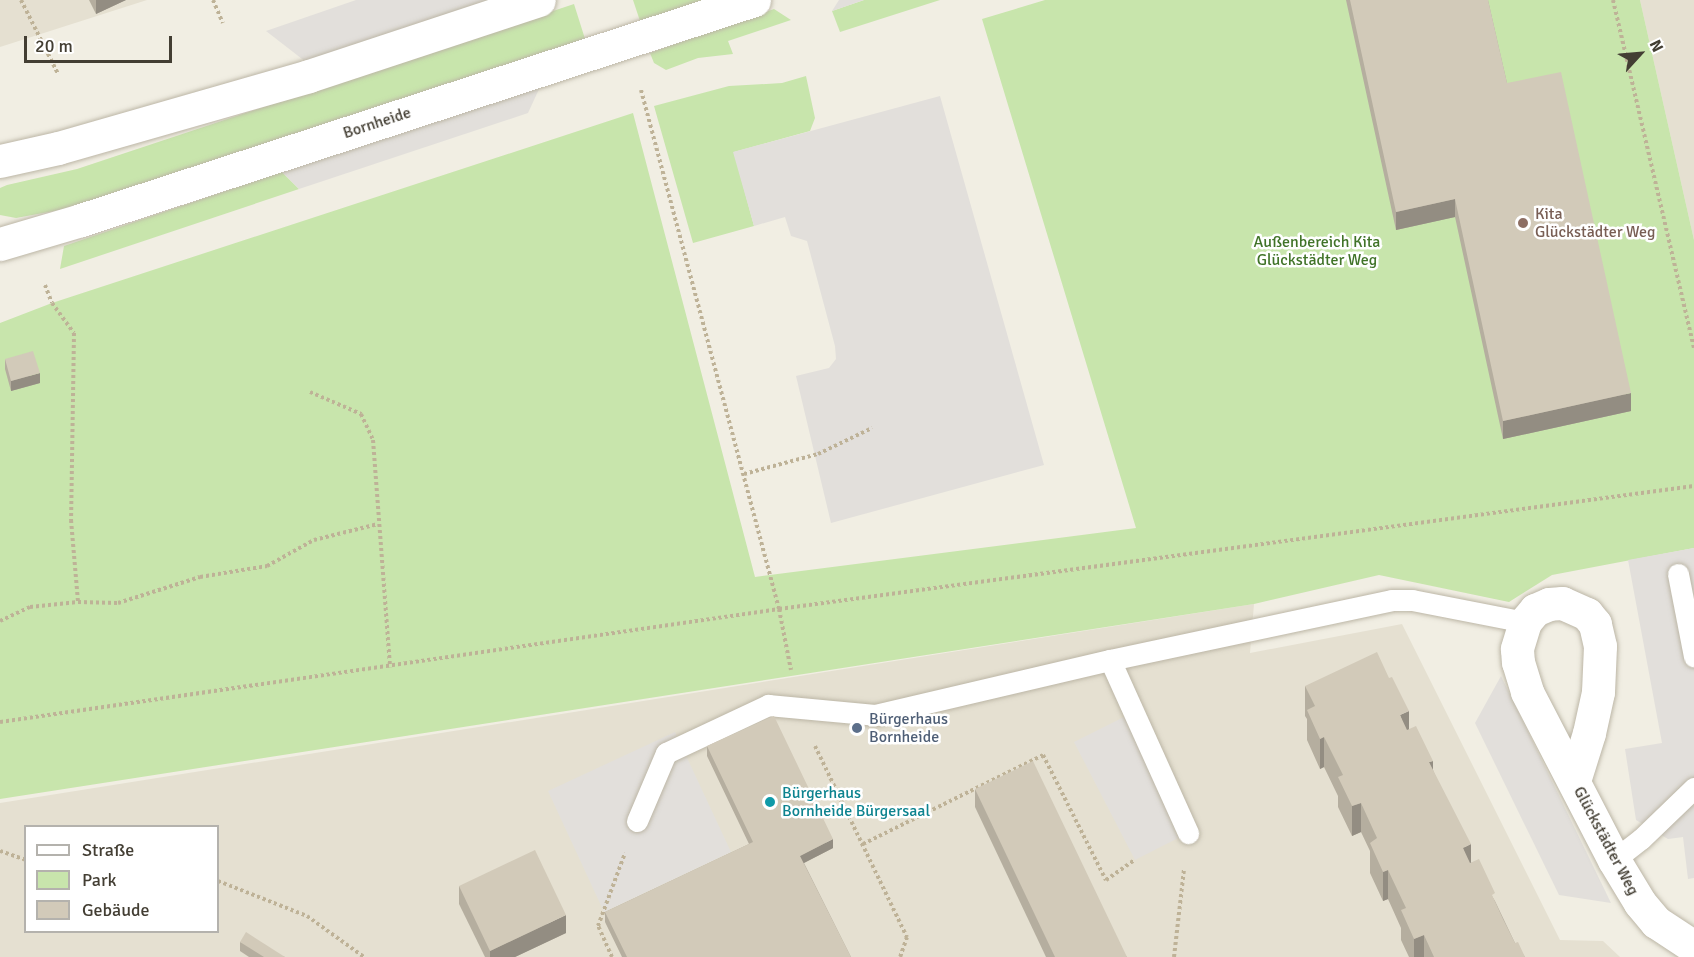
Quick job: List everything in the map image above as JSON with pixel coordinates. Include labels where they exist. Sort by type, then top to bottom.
[{"type":"street","points":[[0,161],[58,148],[309,75],[539,0]]},
{"type":"street","name":"Bornheide","points":[[0,244],[81,220],[754,0]]},
{"type":"street","name":"Glückstädter Weg","points":[[1574,781],[1589,733],[1598,692],[1600,646],[1595,624],[1578,608],[1562,603],[1549,604],[1535,610],[1525,622],[1517,648],[1518,662],[1527,692],[1614,860],[1640,903],[1656,922],[1694,947]]},
{"type":"lane","points":[[1678,574],[1694,656]]},
{"type":"lane","points":[[637,821],[666,753],[768,705],[875,715],[1110,660],[1392,600],[1412,600],[1525,622]]},
{"type":"lane","points":[[1110,660],[1188,833]]},
{"type":"lane","points":[[1614,860],[1641,839],[1694,788]]},
{"type":"path","points":[[21,0],[58,74]]},
{"type":"path","points":[[213,0],[224,23]]},
{"type":"path","points":[[1613,0],[1694,348]]},
{"type":"path","points":[[641,90],[779,609],[795,686],[817,751],[907,937],[901,956]]},
{"type":"path","points":[[45,285],[52,303],[74,333],[71,520],[78,602]]},
{"type":"path","points":[[310,392],[361,414],[373,440],[390,667]]},
{"type":"path","points":[[744,474],[818,453],[872,428]]},
{"type":"path","points":[[0,722],[779,609],[1694,486]]},
{"type":"path","points":[[0,621],[30,607],[78,602],[118,603],[200,577],[267,566],[314,540],[378,524]]},
{"type":"path","points":[[863,844],[1043,755],[1106,880],[1135,860]]},
{"type":"path","points":[[612,957],[598,926],[637,821]]},
{"type":"path","points":[[1174,957],[1188,833]]},
{"type":"path","points":[[0,851],[24,859]]},
{"type":"path","points":[[219,881],[307,916],[364,957]]},
{"type":"shaded area","points":[[0,0],[147,0],[0,47]]},
{"type":"shaded area","points":[[356,0],[500,0],[306,62],[266,31]]},
{"type":"shaded area","points":[[839,0],[864,0],[832,11]]},
{"type":"shaded area","points":[[1640,0],[1694,0],[1694,240]]},
{"type":"shaded area","points":[[540,87],[528,113],[299,189],[282,172]]},
{"type":"shaded area","points":[[940,96],[1044,465],[831,523],[796,376],[829,368],[836,359],[835,346],[807,241],[791,236],[785,217],[754,226],[733,152]]},
{"type":"shaded area","points":[[1694,548],[1694,878],[1688,879],[1683,837],[1668,839],[1636,820],[1625,749],[1662,743],[1628,560]]},
{"type":"shaded area","name":"Bürgerhaus Bornheide","points":[[1254,604],[1250,653],[1402,624],[1560,940],[1603,941],[1620,957],[0,957],[0,803]]},
{"type":"shaded area","points":[[1501,676],[1611,903],[1559,895],[1475,723]]},
{"type":"shaded area","points":[[1128,715],[1188,833],[1135,860],[1074,742]]},
{"type":"shaded area","points":[[675,732],[731,852],[604,912],[548,791]]},
{"type":"green space","points":[[633,0],[712,0],[641,24]]},
{"type":"green space","points":[[864,0],[940,0],[840,32],[832,11]]},
{"type":"green space","name":"Außenbereich Kita Glückstädter Weg","points":[[1045,0],[1640,0],[1694,240],[1694,548],[1552,575],[1509,602],[1379,575],[1254,604],[0,799],[0,323],[52,303],[633,113],[755,577],[1136,528],[982,19]]},
{"type":"green space","points":[[574,4],[586,42],[92,204],[16,218],[0,215],[0,188],[7,185],[77,169]]},
{"type":"green space","points":[[774,9],[791,20],[728,41],[733,54],[698,58],[666,70],[654,63],[650,53]]},
{"type":"green space","points":[[806,76],[815,118],[810,131],[734,152],[754,226],[693,243],[654,106],[729,86],[782,83]]},
{"type":"green space","points":[[282,172],[299,189],[60,269],[64,246]]},
{"type":"building","name":"Kita Glückstädter Weg","points":[[1350,0],[1488,0],[1507,83],[1561,72],[1631,393],[1503,421],[1455,199],[1396,212]]},
{"type":"building","points":[[33,351],[40,373],[11,381],[5,359]]},
{"type":"building","points":[[1377,652],[1389,678],[1392,677],[1409,711],[1400,715],[1407,730],[1416,726],[1433,761],[1429,762],[1471,844],[1463,848],[1470,863],[1479,859],[1495,893],[1492,895],[1503,919],[1525,957],[1434,957],[1424,935],[1414,939],[1401,910],[1406,908],[1388,870],[1383,872],[1370,843],[1377,838],[1361,803],[1352,806],[1338,777],[1343,775],[1324,737],[1320,739],[1307,710],[1315,706],[1305,686]]},
{"type":"building","name":"Bürgerhaus Bornheide Bürgersaal","points":[[774,716],[833,839],[800,856],[851,957],[627,957],[605,912],[753,842],[707,746]]},
{"type":"building","points":[[1033,761],[1127,957],[1055,957],[975,789]]},
{"type":"building","points":[[535,850],[566,915],[490,951],[459,886]]},
{"type":"building","points":[[246,932],[285,957],[264,957],[240,942]]},
{"type":"place","name":"Kita Glückstädter Weg","points":[[1523,223]]},
{"type":"place","name":"Bürgerhaus Bornheide","points":[[857,728]]},
{"type":"place","name":"Bürgerhaus Bornheide Bürgersaal","points":[[770,802]]}]
